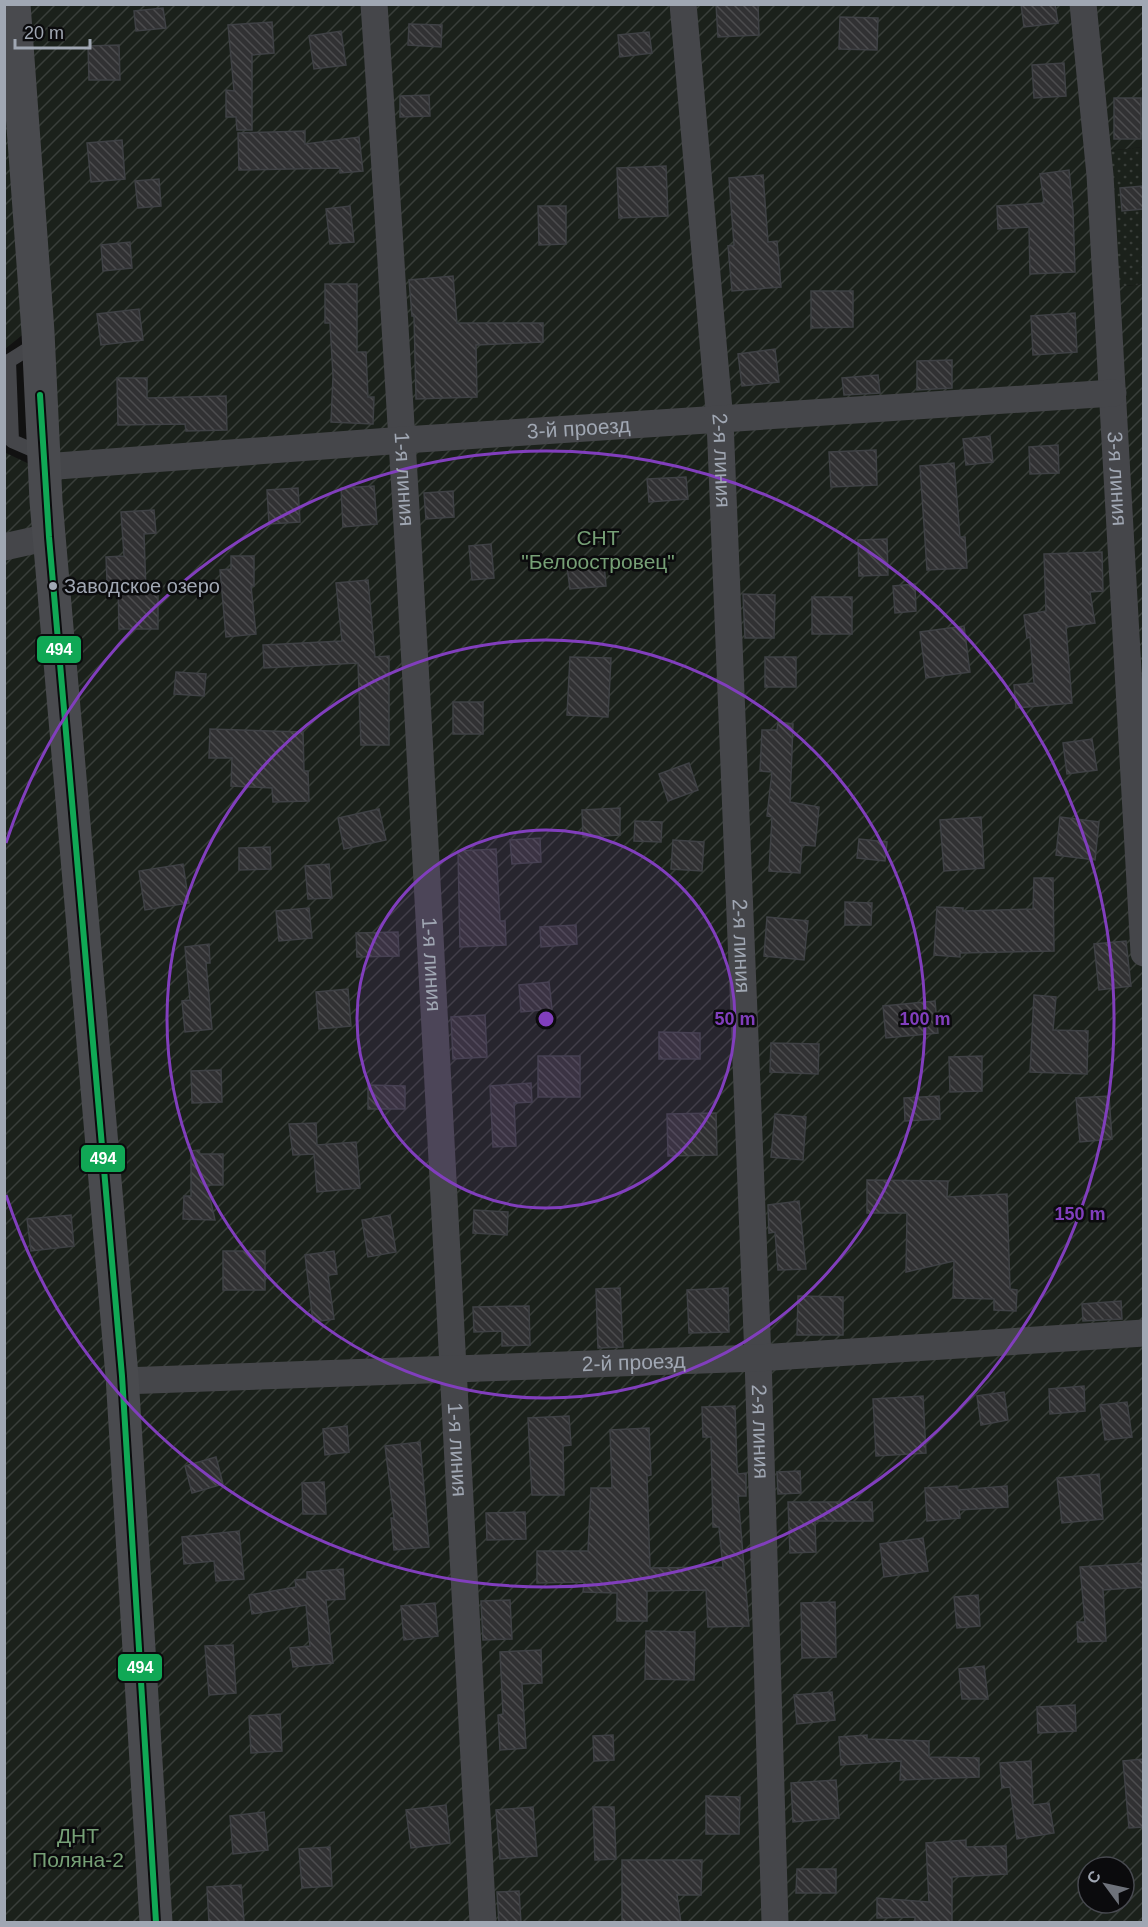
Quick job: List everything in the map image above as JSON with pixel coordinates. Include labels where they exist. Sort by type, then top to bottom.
[{"type":"street","points":[[14,4],[49,537],[122,1381],[156,1923]]},
{"type":"street","name":"1-я линия","points":[[374,4],[404,440],[483,1923]]},
{"type":"street","name":"2-я линия","points":[[683,4],[720,421],[758,1358],[775,1923]]},
{"type":"street","name":"3-я линия","points":[[1083,4],[1100,175],[1143,953]]},
{"type":"street","name":"3-й проезд","points":[[44,461],[720,421],[1113,393]]},
{"type":"street","points":[[4,547],[49,537]]},
{"type":"street","name":"2-й проезд","points":[[122,1381],[758,1358],[1143,1333]]},
{"type":"green space","name":"СНТ \"Белоостровец\"","points":[[5,5],[1143,5],[1143,147],[1098,152],[1107,288],[1144,284],[1143,1922],[5,1922],[4,452],[44,471],[36,324],[5,349]]},
{"type":"green space","points":[[1143,147],[1143,284],[1107,288],[1098,152]]},
{"type":"building","points":[[716,4],[758,4],[759,35],[718,37]]},
{"type":"building","points":[[1021,4],[1055,4],[1058,23],[1024,27]]},
{"type":"building","points":[[163,8],[166,28],[136,31],[134,11]]},
{"type":"building","points":[[840,17],[878,18],[877,50],[839,49]]},
{"type":"building","points":[[272,22],[274,53],[252,55],[252,130],[237,130],[236,117],[226,117],[226,90],[234,91],[228,25]]},
{"type":"building","points":[[409,24],[442,25],[441,47],[408,45]]},
{"type":"building","points":[[341,31],[346,65],[314,69],[309,36]]},
{"type":"building","points":[[649,32],[652,53],[620,57],[618,35]]},
{"type":"building","points":[[119,45],[120,80],[89,80],[88,46]]},
{"type":"building","points":[[1064,63],[1066,96],[1034,98],[1032,65]]},
{"type":"building","points":[[429,95],[430,116],[400,117],[400,96]]},
{"type":"building","points":[[1114,98],[1141,98],[1141,139],[1114,139]]},
{"type":"building","points":[[305,131],[305,144],[359,137],[363,171],[340,173],[340,168],[239,170],[238,133]]},
{"type":"building","points":[[122,140],[125,179],[91,182],[87,143]]},
{"type":"building","points":[[666,166],[668,216],[619,218],[617,168]]},
{"type":"building","points":[[1069,170],[1075,272],[1030,274],[1029,227],[998,229],[997,206],[1044,203],[1040,174]]},
{"type":"building","points":[[763,175],[768,242],[777,241],[781,287],[732,291],[728,246],[734,245],[729,178]]},
{"type":"building","points":[[159,179],[161,206],[138,208],[135,181]]},
{"type":"building","points":[[1143,186],[1143,209],[1122,211],[1120,188]]},
{"type":"building","points":[[350,206],[354,242],[330,244],[326,209]]},
{"type":"building","points":[[538,206],[566,206],[566,244],[539,245]]},
{"type":"building","points":[[130,242],[132,268],[103,271],[101,245]]},
{"type":"building","points":[[453,276],[457,323],[543,323],[543,342],[476,345],[477,397],[416,399],[414,316],[412,316],[409,280]]},
{"type":"building","points":[[325,284],[357,284],[357,352],[366,352],[368,397],[374,397],[373,424],[331,422],[333,376],[330,323],[325,323]]},
{"type":"building","points":[[811,291],[853,291],[853,327],[811,328]]},
{"type":"building","points":[[139,309],[143,340],[101,345],[97,314]]},
{"type":"building","points":[[1075,313],[1077,352],[1033,355],[1031,316]]},
{"type":"building","points":[[775,349],[779,382],[742,386],[738,354]]},
{"type":"building","points":[[952,360],[952,388],[917,390],[917,361]]},
{"type":"building","points":[[878,375],[880,393],[844,395],[842,378]]},
{"type":"building","points":[[117,378],[147,378],[147,398],[226,396],[227,430],[186,431],[185,424],[118,425]]},
{"type":"building","points":[[990,436],[993,462],[966,465],[963,439]]},
{"type":"building","points":[[1058,445],[1059,473],[1030,474],[1029,447]]},
{"type":"building","points":[[876,450],[877,485],[831,487],[829,452]]},
{"type":"building","points":[[954,463],[960,537],[965,537],[967,568],[927,570],[920,466]]},
{"type":"building","points":[[686,477],[688,499],[649,502],[647,479]]},
{"type":"building","points":[[374,486],[377,524],[343,527],[341,488]]},
{"type":"building","points":[[298,488],[300,522],[269,524],[267,490]]},
{"type":"building","points":[[453,491],[454,517],[426,519],[424,493]]},
{"type":"building","points":[[154,510],[156,533],[144,534],[146,592],[158,592],[158,629],[119,629],[118,581],[107,581],[106,557],[124,556],[121,512]]},
{"type":"building","points":[[887,539],[888,575],[859,576],[858,540]]},
{"type":"building","points":[[491,544],[494,578],[472,580],[469,546]]},
{"type":"building","points":[[1102,552],[1103,591],[1090,592],[1095,623],[1066,627],[1072,703],[1016,708],[1014,685],[1034,683],[1030,637],[1027,638],[1024,615],[1046,611],[1044,554]]},
{"type":"building","points":[[231,556],[254,556],[254,586],[251,586],[256,634],[226,637],[220,570],[231,569]]},
{"type":"building","points":[[604,564],[606,586],[570,589],[567,567]]},
{"type":"building","points":[[368,580],[375,657],[389,656],[389,745],[361,745],[358,663],[264,668],[263,645],[342,641],[336,583]]},
{"type":"building","points":[[915,584],[916,611],[895,613],[893,586]]},
{"type":"building","points":[[743,594],[775,595],[774,638],[745,638]]},
{"type":"building","points":[[812,597],[852,597],[852,634],[812,634]]},
{"type":"building","points":[[964,626],[970,672],[926,678],[920,632]]},
{"type":"building","points":[[570,657],[611,658],[608,717],[567,715]]},
{"type":"building","points":[[765,657],[796,657],[796,687],[765,687]]},
{"type":"building","points":[[176,672],[206,674],[204,696],[174,694]]},
{"type":"building","points":[[453,702],[483,702],[483,734],[453,734]]},
{"type":"building","points":[[778,722],[793,724],[790,802],[819,807],[815,846],[802,845],[800,873],[769,871],[772,817],[767,816],[772,772],[760,771],[762,730],[777,730]]},
{"type":"building","points":[[210,729],[303,732],[304,771],[308,771],[309,801],[273,802],[272,788],[231,786],[232,758],[209,758]]},
{"type":"building","points":[[1092,739],[1097,770],[1067,774],[1063,743]]},
{"type":"building","points":[[689,763],[698,790],[668,801],[659,774]]},
{"type":"building","points":[[620,808],[620,835],[583,837],[582,810]]},
{"type":"building","points":[[379,809],[386,840],[344,849],[338,818]]},
{"type":"building","points":[[981,817],[984,868],[944,871],[940,820]]},
{"type":"building","points":[[1060,817],[1099,822],[1095,860],[1056,855]]},
{"type":"building","points":[[635,821],[662,822],[661,842],[634,841]]},
{"type":"building","points":[[540,838],[541,862],[512,864],[510,840]]},
{"type":"building","points":[[859,839],[887,842],[885,861],[857,858]]},
{"type":"building","points":[[673,840],[704,842],[702,871],[671,869]]},
{"type":"building","points":[[270,847],[271,869],[239,870],[239,848]]},
{"type":"building","points":[[496,849],[500,921],[505,921],[506,945],[460,947],[458,851]]},
{"type":"building","points":[[183,864],[189,903],[145,910],[139,871]]},
{"type":"building","points":[[329,864],[332,898],[308,899],[305,866]]},
{"type":"building","points":[[1034,878],[1053,878],[1054,951],[960,953],[960,957],[934,955],[937,907],[963,908],[963,911],[1033,909]]},
{"type":"building","points":[[845,902],[872,903],[871,925],[845,925]]},
{"type":"building","points":[[309,908],[312,938],[279,941],[276,911]]},
{"type":"building","points":[[767,917],[808,921],[804,960],[764,956]]},
{"type":"building","points":[[576,925],[577,944],[541,947],[540,927]]},
{"type":"building","points":[[398,932],[399,956],[357,957],[356,933]]},
{"type":"building","points":[[1126,941],[1131,986],[1099,990],[1094,944]]},
{"type":"building","points":[[209,944],[210,963],[206,963],[212,1029],[185,1032],[182,1001],[190,1000],[185,947]]},
{"type":"building","points":[[549,982],[552,1009],[521,1012],[519,985]]},
{"type":"building","points":[[348,989],[351,1026],[319,1029],[316,992]]},
{"type":"building","points":[[1034,995],[1056,997],[1053,1030],[1088,1031],[1087,1074],[1030,1072]]},
{"type":"building","points":[[935,1001],[938,1033],[886,1038],[883,1006]]},
{"type":"building","points":[[485,1015],[487,1057],[453,1059],[451,1017]]},
{"type":"building","points":[[659,1032],[700,1033],[700,1059],[659,1059]]},
{"type":"building","points":[[771,1043],[819,1044],[818,1074],[770,1072]]},
{"type":"building","points":[[538,1056],[580,1056],[580,1097],[538,1097]]},
{"type":"building","points":[[982,1056],[982,1091],[950,1092],[949,1057]]},
{"type":"building","points":[[221,1070],[222,1102],[192,1103],[191,1071]]},
{"type":"building","points":[[531,1083],[532,1102],[514,1103],[516,1146],[493,1147],[490,1086]]},
{"type":"building","points":[[368,1085],[405,1086],[405,1109],[368,1109]]},
{"type":"building","points":[[939,1096],[940,1119],[905,1121],[904,1098]]},
{"type":"building","points":[[1109,1096],[1112,1139],[1080,1142],[1076,1098]]},
{"type":"building","points":[[716,1113],[717,1155],[668,1156],[667,1114]]},
{"type":"building","points":[[775,1114],[806,1117],[803,1160],[771,1157]]},
{"type":"building","points":[[316,1123],[317,1145],[356,1142],[360,1188],[317,1192],[314,1154],[293,1155],[289,1124]]},
{"type":"building","points":[[199,1150],[200,1154],[223,1154],[223,1185],[207,1185],[215,1220],[183,1219],[184,1196],[191,1196],[191,1151]]},
{"type":"building","points":[[867,1180],[948,1181],[947,1197],[1007,1194],[1010,1289],[1017,1290],[1016,1311],[994,1310],[994,1299],[953,1298],[954,1261],[906,1272],[907,1213],[867,1213]]},
{"type":"building","points":[[799,1201],[806,1269],[778,1270],[775,1232],[769,1233],[768,1205]]},
{"type":"building","points":[[474,1210],[508,1212],[507,1235],[473,1233]]},
{"type":"building","points":[[71,1215],[74,1246],[31,1251],[27,1219]]},
{"type":"building","points":[[390,1215],[396,1252],[368,1257],[362,1220]]},
{"type":"building","points":[[223,1251],[265,1251],[265,1290],[223,1290]]},
{"type":"building","points":[[334,1251],[337,1274],[328,1275],[334,1319],[313,1322],[305,1255]]},
{"type":"building","points":[[620,1288],[623,1347],[598,1348],[596,1289]]},
{"type":"building","points":[[728,1288],[729,1332],[689,1333],[687,1290]]},
{"type":"building","points":[[798,1296],[843,1297],[843,1335],[797,1335]]},
{"type":"building","points":[[1121,1301],[1122,1319],[1083,1321],[1082,1304]]},
{"type":"building","points":[[529,1306],[530,1345],[502,1346],[502,1331],[474,1332],[473,1307]]},
{"type":"building","points":[[1084,1386],[1085,1411],[1050,1414],[1049,1389]]},
{"type":"building","points":[[1004,1392],[1008,1420],[981,1425],[977,1396]]},
{"type":"building","points":[[923,1396],[926,1453],[876,1456],[873,1399]]},
{"type":"building","points":[[1127,1402],[1132,1437],[1105,1440],[1100,1405]]},
{"type":"building","points":[[735,1406],[737,1468],[738,1474],[746,1473],[746,1496],[738,1496],[749,1626],[708,1627],[706,1590],[647,1591],[647,1621],[617,1621],[617,1593],[583,1592],[584,1582],[537,1583],[537,1551],[588,1551],[591,1488],[612,1488],[610,1430],[649,1428],[651,1475],[647,1476],[650,1568],[723,1567],[719,1527],[713,1527],[711,1437],[703,1437],[702,1407]]},
{"type":"building","points":[[569,1416],[571,1445],[563,1446],[564,1495],[532,1495],[528,1418]]},
{"type":"building","points":[[347,1426],[349,1452],[325,1455],[323,1429]]},
{"type":"building","points":[[420,1442],[429,1547],[394,1550],[391,1518],[394,1518],[385,1446]]},
{"type":"building","points":[[216,1457],[223,1484],[192,1493],[185,1466]]},
{"type":"building","points":[[800,1471],[801,1493],[778,1494],[777,1472]]},
{"type":"building","points":[[1099,1474],[1103,1519],[1062,1523],[1057,1478]]},
{"type":"building","points":[[324,1482],[326,1514],[303,1514],[302,1483]]},
{"type":"building","points":[[957,1486],[958,1490],[1007,1486],[1008,1507],[959,1510],[960,1518],[927,1521],[925,1488]]},
{"type":"building","points":[[788,1502],[872,1502],[873,1521],[815,1521],[816,1552],[790,1553]]},
{"type":"building","points":[[525,1512],[526,1539],[487,1540],[486,1513]]},
{"type":"building","points":[[239,1531],[244,1579],[216,1581],[214,1561],[184,1564],[182,1537]]},
{"type":"building","points":[[923,1538],[928,1571],[884,1577],[880,1544]]},
{"type":"building","points":[[1143,1563],[1143,1587],[1103,1590],[1106,1641],[1078,1642],[1077,1622],[1085,1622],[1080,1567]]},
{"type":"building","points":[[343,1569],[345,1599],[326,1600],[333,1663],[293,1667],[290,1648],[310,1646],[306,1605],[252,1614],[249,1595],[296,1587],[295,1580],[307,1579],[307,1572]]},
{"type":"building","points":[[978,1595],[980,1626],[957,1628],[954,1597]]},
{"type":"building","points":[[510,1600],[512,1639],[483,1640],[481,1601]]},
{"type":"building","points":[[835,1602],[836,1657],[802,1658],[801,1603]]},
{"type":"building","points":[[435,1603],[438,1636],[404,1640],[401,1606]]},
{"type":"building","points":[[646,1631],[695,1632],[694,1680],[645,1679]]},
{"type":"building","points":[[233,1645],[236,1693],[209,1695],[205,1646]]},
{"type":"building","points":[[541,1650],[542,1683],[522,1684],[526,1748],[500,1750],[498,1715],[503,1714],[500,1652]]},
{"type":"building","points":[[984,1666],[988,1699],[962,1699],[959,1669]]},
{"type":"building","points":[[832,1692],[835,1720],[797,1724],[794,1695]]},
{"type":"building","points":[[1075,1705],[1076,1731],[1038,1733],[1037,1707]]},
{"type":"building","points":[[280,1714],[282,1751],[251,1753],[249,1716]]},
{"type":"building","points":[[613,1735],[614,1760],[594,1761],[593,1736]]},
{"type":"building","points":[[867,1735],[867,1739],[929,1741],[929,1757],[979,1758],[979,1777],[900,1780],[901,1761],[841,1765],[839,1737]]},
{"type":"building","points":[[1143,1759],[1143,1827],[1129,1828],[1123,1761]]},
{"type":"building","points":[[1031,1761],[1033,1805],[1049,1803],[1054,1833],[1017,1839],[1010,1787],[1002,1788],[1000,1763]]},
{"type":"building","points":[[836,1780],[839,1818],[793,1822],[791,1783]]},
{"type":"building","points":[[706,1796],[740,1797],[739,1834],[706,1834]]},
{"type":"building","points":[[446,1805],[450,1843],[411,1848],[406,1810]]},
{"type":"building","points":[[533,1807],[537,1856],[500,1859],[496,1810]]},
{"type":"building","points":[[593,1807],[614,1807],[616,1859],[595,1860]]},
{"type":"building","points":[[264,1812],[268,1850],[233,1854],[230,1816]]},
{"type":"building","points":[[966,1840],[966,1847],[1006,1846],[1007,1874],[952,1877],[952,1923],[915,1923],[915,1917],[877,1918],[877,1898],[929,1902],[926,1843]]},
{"type":"building","points":[[330,1847],[332,1886],[302,1888],[299,1849]]},
{"type":"building","points":[[622,1860],[702,1860],[701,1895],[677,1895],[681,1923],[622,1923]]},
{"type":"building","points":[[797,1869],[836,1869],[836,1893],[796,1893]]},
{"type":"building","points":[[241,1885],[244,1921],[209,1923],[207,1887]]},
{"type":"building","points":[[519,1891],[521,1923],[499,1923],[497,1892]]},
{"type":"transit line","name":"494","points":[[40,395],[49,537],[122,1376],[156,1922]]},
{"type":"place","name":"Заводское озеро","points":[[53,586]]},
{"type":"park label","name":"ДНТ Поляна-2","points":[[78,1848]]}]
